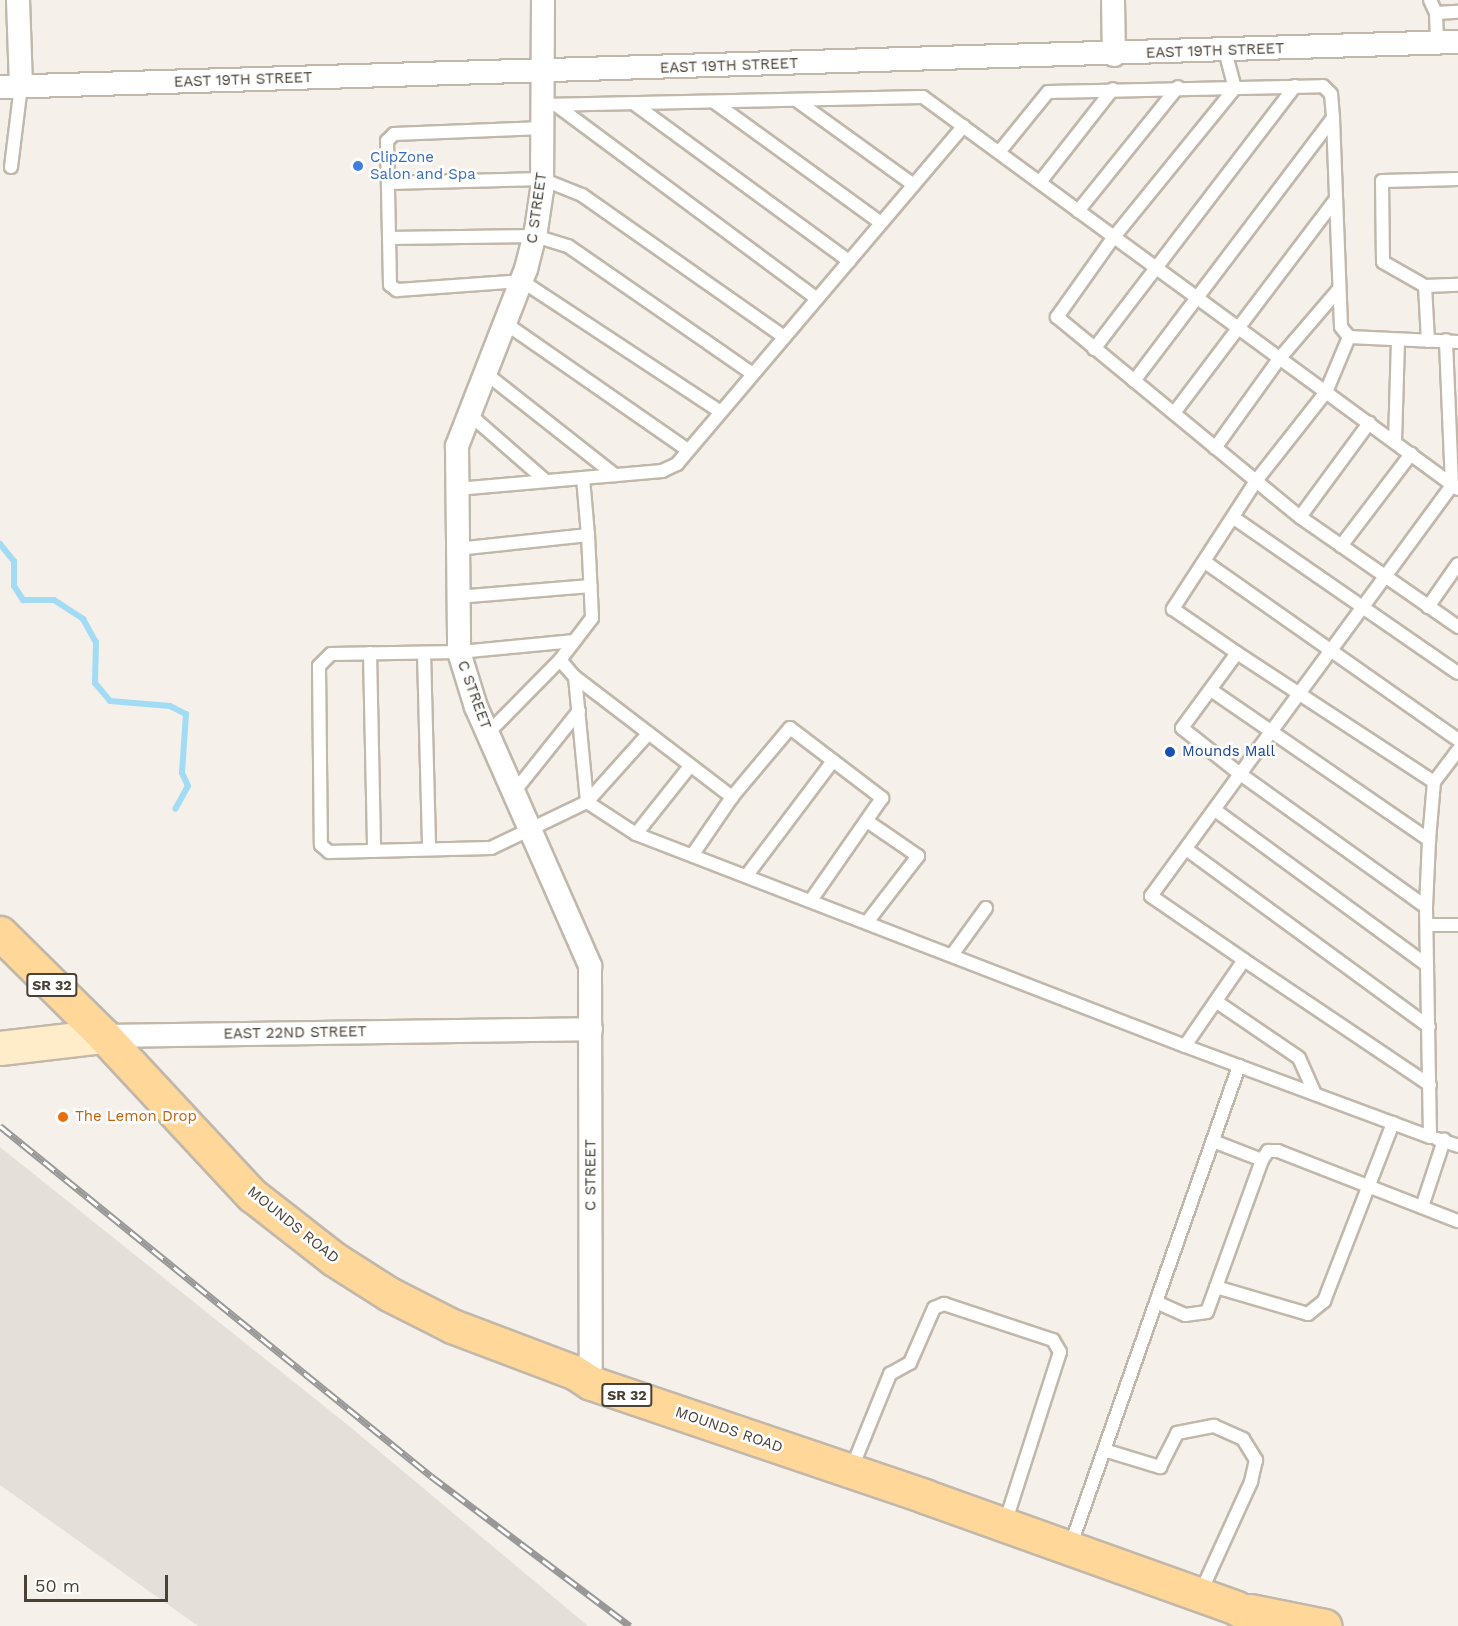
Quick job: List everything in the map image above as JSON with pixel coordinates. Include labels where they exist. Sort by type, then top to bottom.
[{"type":"main road","name":"SR 32","points":[[0,933],[104,1036]]},
{"type":"main road","name":"MOUNDS ROAD","points":[[104,1036],[252,1195],[334,1259],[389,1294],[452,1326],[574,1372],[591,1383],[1004,1524],[1236,1608],[1272,1626]]},
{"type":"main road","name":"MOUNDS ROAD","points":[[1236,1608],[1325,1626]]},
{"type":"street","points":[[10,86],[18,0]]},
{"type":"street","name":"C STREET","points":[[543,0],[544,71],[549,105],[543,128],[542,179],[535,236],[522,281],[467,412],[457,446],[457,597],[459,652],[488,733],[590,966],[591,1383]]},
{"type":"street","points":[[1113,0],[1114,55]]},
{"type":"street","name":"EAST 19TH STREET","points":[[10,86],[1114,55],[1448,42]]},
{"type":"street","name":"EAST 22ND STREET","points":[[0,1048],[104,1036],[591,1029]]},
{"type":"lane","points":[[1430,0],[1448,42]]},
{"type":"lane","points":[[1436,14],[1458,12]]},
{"type":"lane","points":[[1225,51],[1235,88]]},
{"type":"lane","points":[[10,86],[11,167]]},
{"type":"lane","points":[[1094,349],[1295,86]]},
{"type":"lane","points":[[1000,151],[1048,92],[1178,87],[1323,86],[1331,94],[1333,118],[1341,327],[1349,337],[1398,341],[1452,341],[1455,487],[1384,577],[1151,896],[1430,1085]]},
{"type":"lane","points":[[1078,211],[1178,87]]},
{"type":"lane","points":[[1235,88],[1113,238],[1057,317],[1300,517],[1458,627]]},
{"type":"lane","points":[[1040,182],[1113,89]]},
{"type":"lane","points":[[549,105],[923,97],[1000,151],[1113,238],[1455,487]]},
{"type":"lane","points":[[796,100],[914,185]]},
{"type":"lane","points":[[714,102],[881,223]]},
{"type":"lane","points":[[633,104],[849,261]]},
{"type":"lane","points":[[549,105],[817,299]]},
{"type":"lane","points":[[1134,381],[1198,300],[1333,118]]},
{"type":"lane","points":[[457,489],[662,471],[677,464],[964,126]]},
{"type":"lane","points":[[543,128],[394,134],[387,141],[390,285],[397,290],[522,281],[721,412]]},
{"type":"lane","points":[[388,183],[542,179],[582,195],[784,338]]},
{"type":"lane","points":[[1458,179],[1382,181],[1383,262],[1425,286],[1458,285]]},
{"type":"lane","points":[[1173,413],[1335,200]]},
{"type":"lane","points":[[389,238],[535,236],[568,246],[753,374]]},
{"type":"lane","points":[[1425,286],[1428,341]]},
{"type":"lane","points":[[1215,448],[1279,359],[1339,289]]},
{"type":"lane","points":[[505,323],[688,450]]},
{"type":"lane","points":[[1349,337],[1326,392],[1256,481],[1173,609],[1297,695],[1434,782]]},
{"type":"lane","points":[[1395,442],[1398,341]]},
{"type":"lane","points":[[484,372],[615,475]]},
{"type":"lane","points":[[467,412],[546,481]]},
{"type":"lane","points":[[1300,517],[1369,423]]},
{"type":"lane","points":[[1341,546],[1411,454]]},
{"type":"lane","points":[[488,733],[560,660],[592,618],[583,478]]},
{"type":"lane","points":[[1234,518],[1458,673]]},
{"type":"lane","points":[[457,549],[588,535]]},
{"type":"lane","points":[[1205,562],[1458,740]]},
{"type":"lane","points":[[1428,607],[1458,564]]},
{"type":"lane","points":[[457,597],[591,586]]},
{"type":"lane","points":[[574,641],[459,652],[331,654],[319,666],[321,845],[329,852],[490,848],[532,831],[587,802],[648,734]]},
{"type":"lane","points":[[424,652],[429,849]]},
{"type":"lane","points":[[370,654],[374,851]]},
{"type":"lane","points":[[1236,654],[1182,728],[1240,774],[1426,907]]},
{"type":"lane","points":[[560,660],[575,677],[732,797]]},
{"type":"lane","points":[[575,677],[587,802]]},
{"type":"lane","points":[[1210,690],[1430,840]]},
{"type":"lane","points":[[514,792],[579,711]]},
{"type":"lane","points":[[693,854],[732,797],[790,728],[882,798],[811,900]]},
{"type":"lane","points":[[1430,1137],[1430,1027],[1426,907],[1434,782],[1458,750]]},
{"type":"lane","points":[[747,875],[833,761]]},
{"type":"lane","points":[[636,834],[690,766]]},
{"type":"lane","points":[[587,802],[636,834],[868,921],[1185,1046],[1458,1146]]},
{"type":"lane","points":[[1215,810],[1427,965]]},
{"type":"lane","points":[[867,821],[918,856],[868,921]]},
{"type":"lane","points":[[1186,849],[1430,1027]]},
{"type":"lane","points":[[952,955],[986,908]]},
{"type":"lane","points":[[1427,926],[1458,926]]},
{"type":"lane","points":[[1185,1046],[1244,960]]},
{"type":"lane","points":[[1217,1002],[1299,1058],[1315,1094]]},
{"type":"lane","points":[[1069,1548],[1239,1066]]},
{"type":"lane","points":[[1216,1287],[1308,1314],[1324,1301],[1393,1123]]},
{"type":"lane","points":[[1422,1207],[1444,1140]]},
{"type":"lane","points":[[1213,1141],[1263,1160]]},
{"type":"lane","points":[[1156,1302],[1185,1315],[1207,1312],[1268,1150],[1278,1151],[1458,1221]]},
{"type":"lane","points":[[851,1471],[890,1374],[910,1363],[934,1308],[944,1304],[1053,1340],[1059,1352],[1004,1524]]},
{"type":"lane","points":[[1104,1450],[1160,1467],[1177,1433],[1214,1426],[1243,1439],[1256,1460],[1251,1482],[1200,1595]]},
{"type":"shaded area","points":[[0,1147],[349,1426],[588,1626],[198,1626],[0,1485]]},
{"type":"waterway","points":[[0,544],[14,561],[14,586],[23,600],[54,600],[83,619],[96,642],[95,683],[110,701],[170,706],[186,714],[182,773],[188,786],[175,809]]},
{"type":"railway","points":[[0,1126],[431,1476],[630,1626]]},
{"type":"place","name":"ClipZone Salon and Spa","points":[[358,166]]},
{"type":"place","name":"Mounds Mall","points":[[1170,752]]},
{"type":"place","name":"The Lemon Drop","points":[[63,1117]]}]
